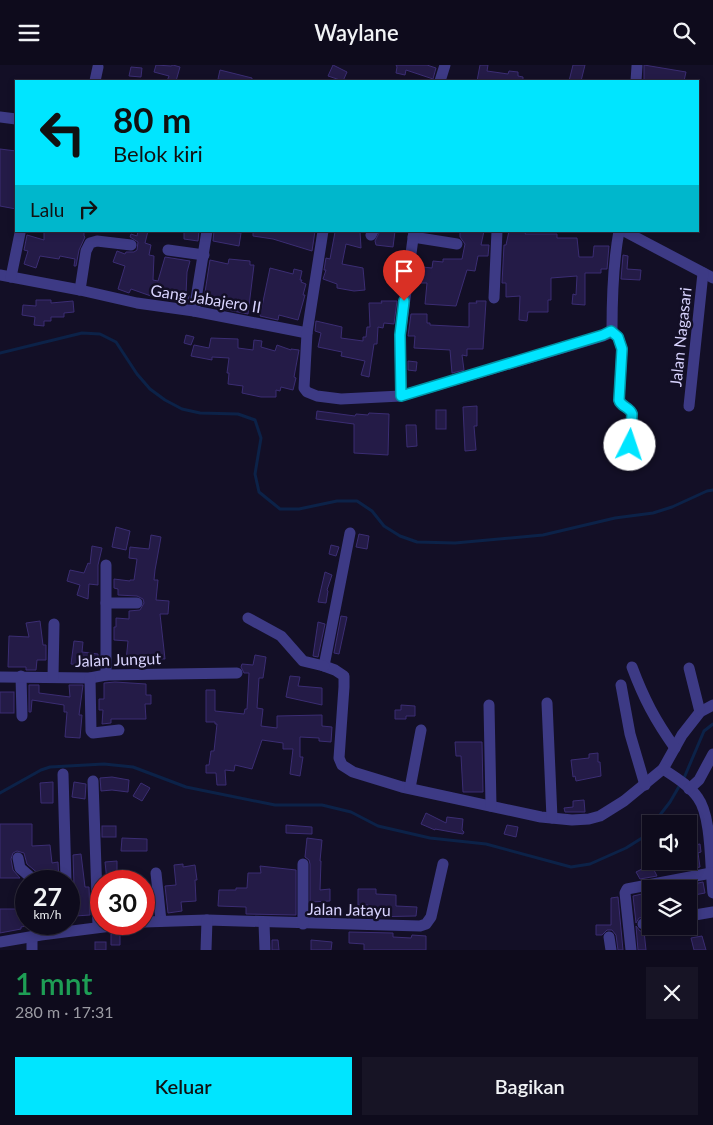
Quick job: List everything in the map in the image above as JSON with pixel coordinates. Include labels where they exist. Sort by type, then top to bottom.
[{"type":"street","points":[[440,80],[444,65]]},
{"type":"street","points":[[96,80],[98,67]]},
{"type":"street","points":[[636,80],[638,67]]},
{"type":"street","points":[[0,117],[15,119]]},
{"type":"street","points":[[194,311],[207,232]]},
{"type":"street","points":[[323,232],[307,333],[304,386],[307,392],[317,396],[340,399],[401,396],[611,331]]},
{"type":"street","points":[[494,298],[497,232]]},
{"type":"street","points":[[611,331],[614,265],[619,232]]},
{"type":"street","points":[[626,232],[708,275]]},
{"type":"street","points":[[6,276],[20,233]]},
{"type":"street","points":[[401,396],[400,335],[413,234],[457,244]]},
{"type":"street","points":[[80,289],[86,251],[90,243],[97,241],[131,245]]},
{"type":"street","points":[[168,250],[204,255]]},
{"type":"street","name":"Jalan Nagasari","points":[[689,406],[708,275]]},
{"type":"street","name":"Gang Jabajero II","points":[[6,276],[80,289],[137,303],[194,311],[307,333]]},
{"type":"street","points":[[611,331],[618,337],[622,346],[619,400],[632,414],[630,445]]},
{"type":"street","points":[[324,666],[350,533]]},
{"type":"street","points":[[106,565],[106,675]]},
{"type":"street","points":[[106,603],[138,603]]},
{"type":"street","points":[[248,618],[281,636],[303,661],[335,670],[344,676],[339,758],[342,765],[352,772],[410,788],[552,818],[589,819],[624,801],[663,769],[682,735],[700,713],[713,705]]},
{"type":"street","points":[[52,677],[54,624]]},
{"type":"street","points":[[632,667],[644,699],[675,748]]},
{"type":"street","points":[[689,668],[700,713]]},
{"type":"street","name":"Jalan Jungut","points":[[0,677],[90,678],[106,675],[237,673]]},
{"type":"street","points":[[22,676],[22,716]]},
{"type":"street","points":[[90,678],[91,731],[94,733],[119,730]]},
{"type":"street","points":[[621,685],[630,734],[645,785]]},
{"type":"street","points":[[548,703],[552,818]]},
{"type":"street","points":[[489,705],[491,806]]},
{"type":"street","points":[[410,788],[421,730]]},
{"type":"street","points":[[687,787],[699,780],[713,754]]},
{"type":"street","points":[[663,769],[674,776],[708,807],[713,893]]},
{"type":"street","points":[[63,774],[66,870]]},
{"type":"street","points":[[93,781],[96,870]]},
{"type":"street","points":[[18,858],[22,870]]},
{"type":"street","points":[[303,863],[303,924]]},
{"type":"street","name":"Jalan Jatayu","points":[[155,921],[207,920],[424,926],[431,917],[443,863]]},
{"type":"street","points":[[156,873],[161,921]]},
{"type":"street","points":[[631,950],[625,897],[626,889],[712,877]]},
{"type":"street","points":[[697,915],[713,912]]},
{"type":"street","points":[[206,950],[207,920]]},
{"type":"street","points":[[264,923],[266,950]]},
{"type":"street","points":[[0,942],[27,935]]},
{"type":"street","points":[[32,950],[37,935]]},
{"type":"street","points":[[609,937],[612,950]]},
{"type":"building","points":[[156,65],[180,67],[176,80],[167,80],[169,76],[154,72]]},
{"type":"building","points":[[333,65],[347,72],[343,80],[328,76]]},
{"type":"building","points":[[396,65],[427,65],[436,68],[433,79],[406,70],[405,75],[396,73]]},
{"type":"building","points":[[480,65],[488,65],[487,71],[508,74],[509,71],[518,72],[518,76],[523,77],[523,80],[477,80]]},
{"type":"building","points":[[573,65],[585,65],[581,80],[569,80]]},
{"type":"building","points":[[644,65],[686,72],[684,80],[644,80]]},
{"type":"building","points":[[131,67],[142,68],[141,77],[129,76]]},
{"type":"building","points":[[220,70],[252,78],[252,80],[223,80],[218,79]]},
{"type":"building","points":[[0,149],[15,151],[15,209],[0,206]]},
{"type":"building","points":[[44,232],[84,232],[85,237],[79,250],[76,266],[74,266],[75,259],[60,256],[59,259],[40,256],[36,268],[24,264],[28,251],[24,250],[27,235],[44,240]]},
{"type":"building","points":[[138,232],[148,232],[145,243],[151,245],[149,255],[154,256],[153,280],[158,281],[165,257],[190,261],[187,272],[186,294],[189,295],[188,303],[176,301],[171,299],[172,297],[153,292],[151,296],[131,289],[129,293],[118,289],[125,266],[113,262],[117,251],[125,254],[126,252],[137,250],[138,242],[130,237],[131,234],[137,236]]},
{"type":"building","points":[[184,232],[199,232],[198,241],[184,239]]},
{"type":"building","points":[[214,232],[241,233],[239,246],[213,241]]},
{"type":"building","points":[[253,232],[315,232],[312,251],[273,239],[253,236]]},
{"type":"building","points":[[335,232],[360,232],[361,248],[346,244],[342,264],[363,268],[365,290],[354,291],[337,288],[337,284],[323,279],[326,270],[324,270],[326,258],[330,259]]},
{"type":"building","points":[[380,232],[395,232],[393,247],[376,245],[375,241]]},
{"type":"building","points":[[460,232],[484,232],[481,245],[489,245],[488,256],[478,256],[475,271],[467,270],[456,306],[425,304],[427,283],[415,283],[416,270],[421,271],[422,267],[432,268],[433,261],[443,262],[443,259],[462,259],[465,244],[460,237]]},
{"type":"building","points":[[509,232],[557,234],[557,238],[577,238],[579,257],[593,257],[594,246],[609,246],[607,269],[601,269],[601,273],[585,273],[585,305],[572,304],[573,294],[576,295],[577,276],[551,278],[551,300],[548,300],[548,312],[528,312],[527,321],[519,320],[520,296],[506,297],[506,283],[502,283],[504,245],[506,245]]},
{"type":"building","points":[[623,255],[628,256],[627,269],[641,270],[640,280],[621,279]]},
{"type":"building","points":[[229,259],[250,261],[250,265],[254,265],[248,314],[203,305],[210,260],[228,264]]},
{"type":"building","points":[[270,268],[293,274],[294,269],[302,271],[300,280],[306,284],[298,320],[279,315],[278,320],[260,316]]},
{"type":"building","points":[[36,300],[51,300],[51,303],[73,301],[74,312],[64,313],[64,317],[51,317],[51,321],[44,321],[44,326],[34,325],[35,317],[22,315],[23,305],[36,306]]},
{"type":"building","points":[[381,301],[397,301],[394,324],[384,323],[383,328],[378,327],[377,344],[374,344],[369,377],[361,375],[365,361],[341,356],[342,352],[318,347],[321,333],[315,331],[316,321],[342,327],[341,338],[363,341],[363,337],[366,337],[367,327],[370,327],[369,303],[382,303]]},
{"type":"building","points":[[476,301],[486,301],[483,349],[467,349],[467,356],[462,355],[464,370],[452,373],[450,350],[414,348],[415,336],[408,336],[411,314],[427,314],[427,323],[430,323],[430,325],[469,327],[469,303],[477,303]]},
{"type":"building","points":[[186,335],[194,337],[191,345],[184,343]]},
{"type":"building","points":[[211,338],[238,339],[238,348],[253,350],[254,340],[262,341],[261,347],[275,351],[277,345],[291,350],[299,350],[293,390],[281,387],[280,391],[276,390],[276,397],[261,397],[242,393],[243,386],[228,384],[229,358],[212,357],[212,360],[191,356],[194,345],[209,348]]},
{"type":"building","points":[[408,361],[417,362],[416,371],[408,370]]},
{"type":"building","points":[[477,406],[477,426],[474,426],[476,450],[465,451],[463,407]]},
{"type":"building","points":[[436,410],[446,410],[446,429],[436,429]]},
{"type":"building","points":[[317,411],[355,416],[356,414],[368,415],[369,413],[389,414],[388,455],[354,453],[354,424],[316,419]]},
{"type":"building","points":[[406,425],[416,425],[417,446],[407,447]]},
{"type":"building","points":[[116,527],[130,531],[126,550],[112,547]]},
{"type":"building","points":[[359,534],[369,536],[367,549],[356,547]]},
{"type":"building","points":[[151,535],[161,537],[154,580],[158,580],[156,600],[169,601],[168,614],[160,614],[165,659],[139,658],[139,662],[126,661],[128,641],[114,640],[116,618],[129,619],[129,611],[140,610],[144,603],[143,599],[137,596],[118,595],[118,589],[114,588],[114,579],[134,580],[137,559],[129,558],[130,547],[149,549]]},
{"type":"building","points":[[331,545],[339,547],[336,556],[329,554]]},
{"type":"building","points":[[92,546],[102,548],[98,565],[98,585],[89,584],[88,599],[77,595],[80,585],[67,581],[70,570],[84,573],[88,563],[90,564]]},
{"type":"building","points":[[325,572],[332,575],[327,590],[326,603],[318,602]]},
{"type":"building","points":[[341,616],[347,617],[339,654],[334,653]]},
{"type":"building","points":[[40,621],[43,645],[46,645],[46,660],[37,660],[36,670],[26,670],[26,667],[8,667],[9,636],[29,637],[26,623]]},
{"type":"building","points":[[318,622],[325,624],[318,657],[313,656]]},
{"type":"building","points":[[74,641],[83,642],[82,652],[98,654],[98,664],[81,662],[81,665],[71,664]]},
{"type":"building","points":[[255,655],[266,657],[263,678],[259,678],[257,708],[263,709],[261,726],[277,728],[277,716],[322,715],[322,726],[332,727],[331,742],[319,741],[319,738],[300,737],[300,757],[303,757],[300,776],[290,774],[293,749],[283,749],[283,743],[262,740],[252,769],[235,765],[234,771],[225,770],[226,785],[217,785],[216,773],[206,773],[206,765],[209,765],[211,751],[214,751],[217,724],[215,722],[206,722],[206,690],[215,690],[215,711],[244,714],[245,709],[247,709],[249,673],[244,673],[241,667],[242,664],[253,665]]},
{"type":"building","points":[[290,676],[300,677],[298,686],[322,688],[322,705],[286,697]]},
{"type":"building","points":[[104,683],[146,684],[146,695],[151,695],[151,704],[145,704],[146,719],[111,719],[111,723],[102,724],[103,710],[99,710],[99,699],[104,699]]},
{"type":"building","points":[[29,685],[39,685],[39,693],[70,697],[69,685],[83,685],[79,715],[82,715],[80,738],[65,737],[67,712],[64,712],[64,705],[32,700],[31,712],[29,712]]},
{"type":"building","points":[[0,692],[14,692],[14,713],[0,713]]},
{"type":"building","points":[[401,705],[415,706],[415,716],[406,716],[406,719],[395,719],[395,710],[401,710]]},
{"type":"building","points":[[455,742],[482,742],[483,792],[463,792],[461,756],[456,756]]},
{"type":"building","points":[[598,753],[601,776],[576,781],[575,776],[573,777],[571,760],[589,758],[589,754]]},
{"type":"building","points":[[112,777],[129,780],[128,792],[101,791],[100,778]]},
{"type":"building","points":[[53,782],[53,803],[41,803],[40,783]]},
{"type":"building","points":[[74,782],[86,784],[85,799],[72,797]]},
{"type":"building","points":[[141,783],[150,788],[142,801],[133,796]]},
{"type":"building","points":[[584,800],[585,812],[565,812],[564,808],[573,807],[573,801]]},
{"type":"building","points":[[426,813],[446,823],[447,817],[463,819],[463,834],[435,830],[421,824]]},
{"type":"building","points":[[0,824],[32,824],[32,846],[50,845],[52,863],[58,862],[58,870],[34,870],[27,864],[24,853],[17,851],[13,853],[11,859],[15,878],[0,878]]},
{"type":"building","points":[[286,825],[312,827],[312,834],[286,833]]},
{"type":"building","points":[[507,825],[518,827],[516,837],[504,834]]},
{"type":"building","points":[[102,826],[116,826],[116,837],[102,837]]},
{"type":"building","points":[[122,838],[147,839],[147,851],[121,851]]},
{"type":"building","points":[[307,838],[322,840],[320,890],[330,889],[330,901],[311,902],[310,904],[310,864],[309,860],[305,857]]},
{"type":"building","points":[[700,844],[701,852],[698,853],[700,867],[697,868],[697,845]]},
{"type":"building","points":[[81,854],[85,887],[89,887],[90,915],[80,916],[80,870],[73,870],[73,855]]},
{"type":"building","points":[[117,861],[117,870],[106,870],[105,862]]},
{"type":"building","points":[[183,864],[183,867],[195,865],[197,880],[195,880],[196,901],[181,902],[182,911],[168,913],[165,886],[176,885],[174,865]]},
{"type":"building","points":[[260,866],[296,870],[296,915],[246,914],[246,907],[218,906],[219,890],[247,888],[248,873],[261,873]]},
{"type":"building","points":[[642,869],[654,870],[657,876],[640,879],[636,872]]},
{"type":"building","points":[[703,882],[705,893],[697,894],[697,883]]},
{"type":"building","points":[[358,889],[376,889],[376,894],[396,895],[396,906],[417,907],[416,916],[367,917],[368,905],[358,905]]},
{"type":"building","points":[[642,894],[642,918],[639,918],[636,923],[633,896]]},
{"type":"building","points":[[618,897],[623,950],[618,950],[616,935],[612,930],[607,930],[602,935],[596,935],[596,925],[611,925],[611,898]]},
{"type":"building","points":[[328,907],[339,908],[339,916],[327,916]]},
{"type":"building","points":[[0,909],[15,909],[15,930],[0,933]]},
{"type":"building","points":[[636,926],[642,931],[642,935],[644,935],[646,950],[638,950]]},
{"type":"building","points":[[349,932],[393,933],[393,937],[411,938],[412,935],[426,936],[426,950],[364,950],[364,944],[349,943]]},
{"type":"building","points":[[111,935],[120,935],[120,945],[111,945]]},
{"type":"building","points":[[702,936],[706,950],[694,950],[691,938]]},
{"type":"building","points":[[272,940],[278,940],[279,950],[272,950]]},
{"type":"building","points":[[311,940],[332,942],[331,950],[311,950]]},
{"type":"building","points":[[95,942],[106,942],[106,950],[95,950]]},
{"type":"waterway","points":[[0,353],[82,333],[100,334],[116,342],[137,374],[150,389],[165,400],[182,409],[200,413],[238,414],[255,420],[261,438],[255,474],[259,492],[280,509],[299,509],[337,501],[357,501],[372,511],[384,526],[400,536],[417,542],[455,543],[543,535],[615,518],[653,513],[713,490]]},
{"type":"waterway","points":[[660,815],[684,778],[704,731],[713,724]]},
{"type":"waterway","points":[[0,793],[50,767],[104,764],[133,767],[186,787],[275,805],[322,805],[351,812],[378,826],[430,838],[486,844],[571,867],[590,864],[626,848],[642,838]]},
{"type":"route","points":[[404,301],[400,335],[401,396],[610,333],[611,331],[618,337],[622,346],[619,400],[632,414],[630,445]]}]
